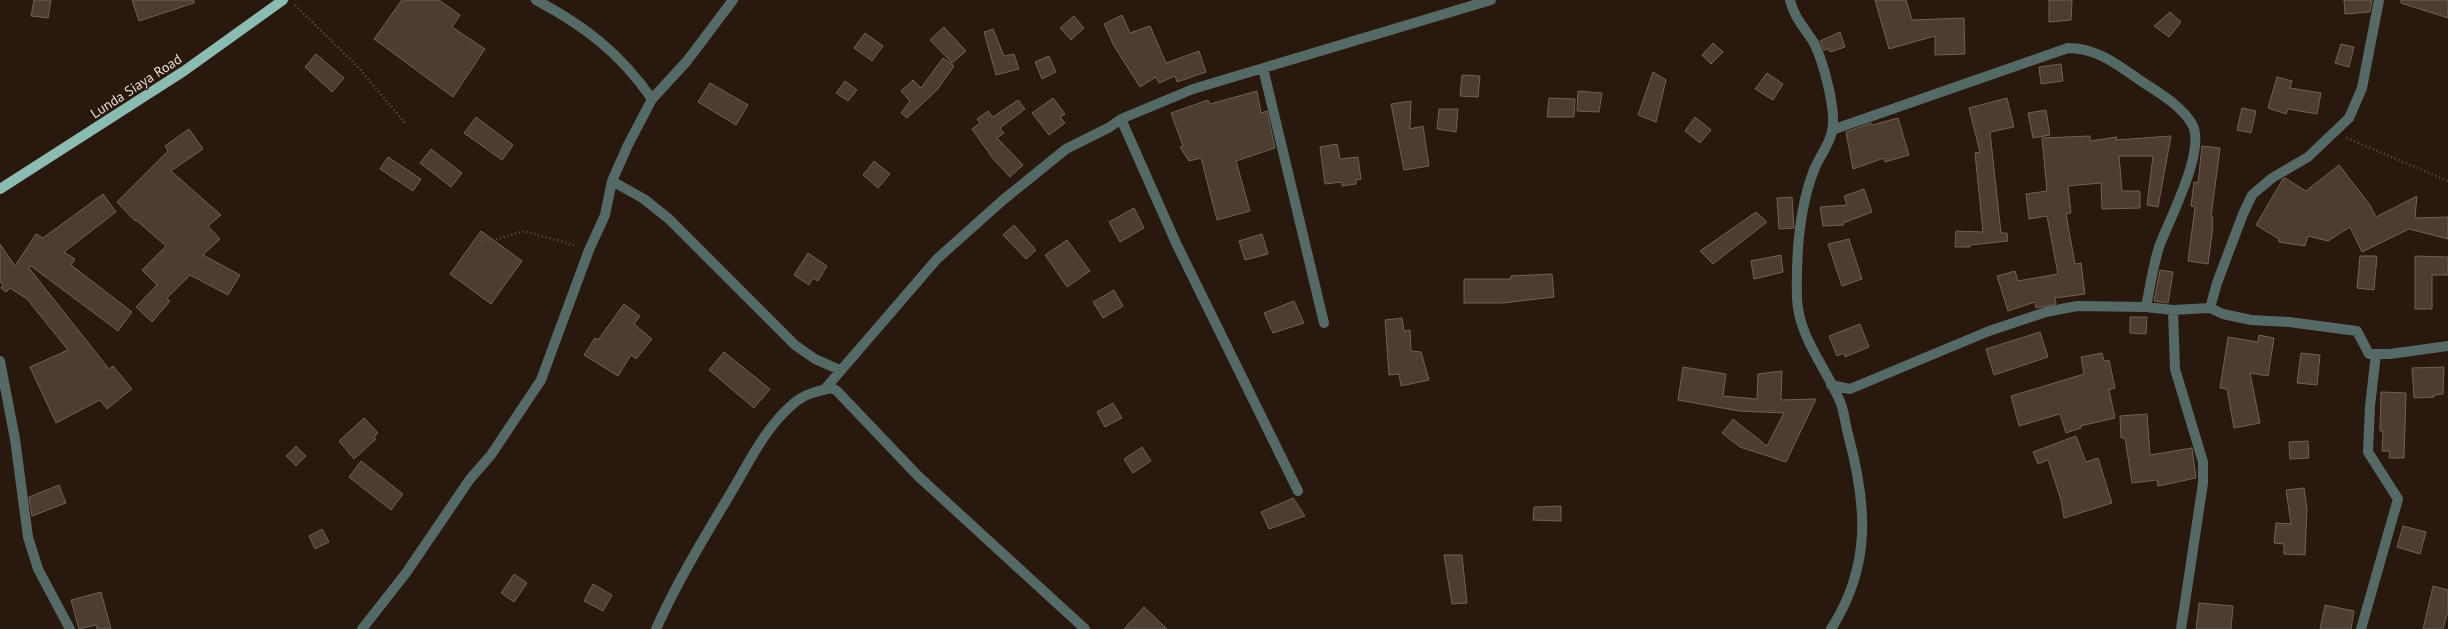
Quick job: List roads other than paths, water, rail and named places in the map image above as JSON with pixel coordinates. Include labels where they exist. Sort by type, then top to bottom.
[{"type":"main road","name":"Lunda Siaya Road","points":[[0,189],[184,71],[283,0]]},
{"type":"street","points":[[536,0],[582,26],[606,46],[640,81],[652,99]]},
{"type":"street","points":[[362,629],[406,573],[470,479],[492,455],[541,380],[589,250],[605,215],[612,181],[628,145],[652,99],[687,61],[733,0]]},
{"type":"street","points":[[824,390],[938,259],[992,210],[1066,149],[1110,127],[1122,119],[1193,89],[1474,2],[1491,0]]},
{"type":"street","points":[[1790,0],[1796,19],[1819,53],[1831,99],[1832,130],[1814,170],[1807,196],[1800,237],[1797,300],[1811,345],[1831,386],[1840,399],[1857,469],[1864,537],[1854,582],[1831,629]]},
{"type":"street","points":[[2210,308],[2217,283],[2242,214],[2252,195],[2272,178],[2308,157],[2349,118],[2362,88],[2379,0]]},
{"type":"street","points":[[1832,130],[2068,48],[2093,50],[2157,92],[2179,109],[2192,124],[2196,136],[2195,149],[2183,193],[2159,249],[2146,307]]},
{"type":"street","points":[[1263,68],[1324,323]]},
{"type":"street","points":[[1122,119],[1176,243],[1298,491]]},
{"type":"street","points":[[612,181],[644,199],[669,219],[795,345],[815,359],[840,370]]},
{"type":"street","points":[[1831,386],[1850,389],[1989,331],[2046,312],[2085,306],[2146,307],[2173,310],[2210,308],[2223,314],[2251,320],[2290,322],[2357,331],[2369,354],[2448,346]]},
{"type":"street","points":[[2173,310],[2175,369],[2203,462],[2203,483],[2181,629]]},
{"type":"street","points":[[2361,629],[2398,499],[2368,452],[2370,406],[2376,354]]},
{"type":"street","points":[[0,361],[15,439],[28,538],[38,569],[70,629]]},
{"type":"street","points":[[656,629],[671,595],[706,531],[768,432],[794,403],[806,395],[832,388],[837,391],[918,476],[1085,629]]}]
